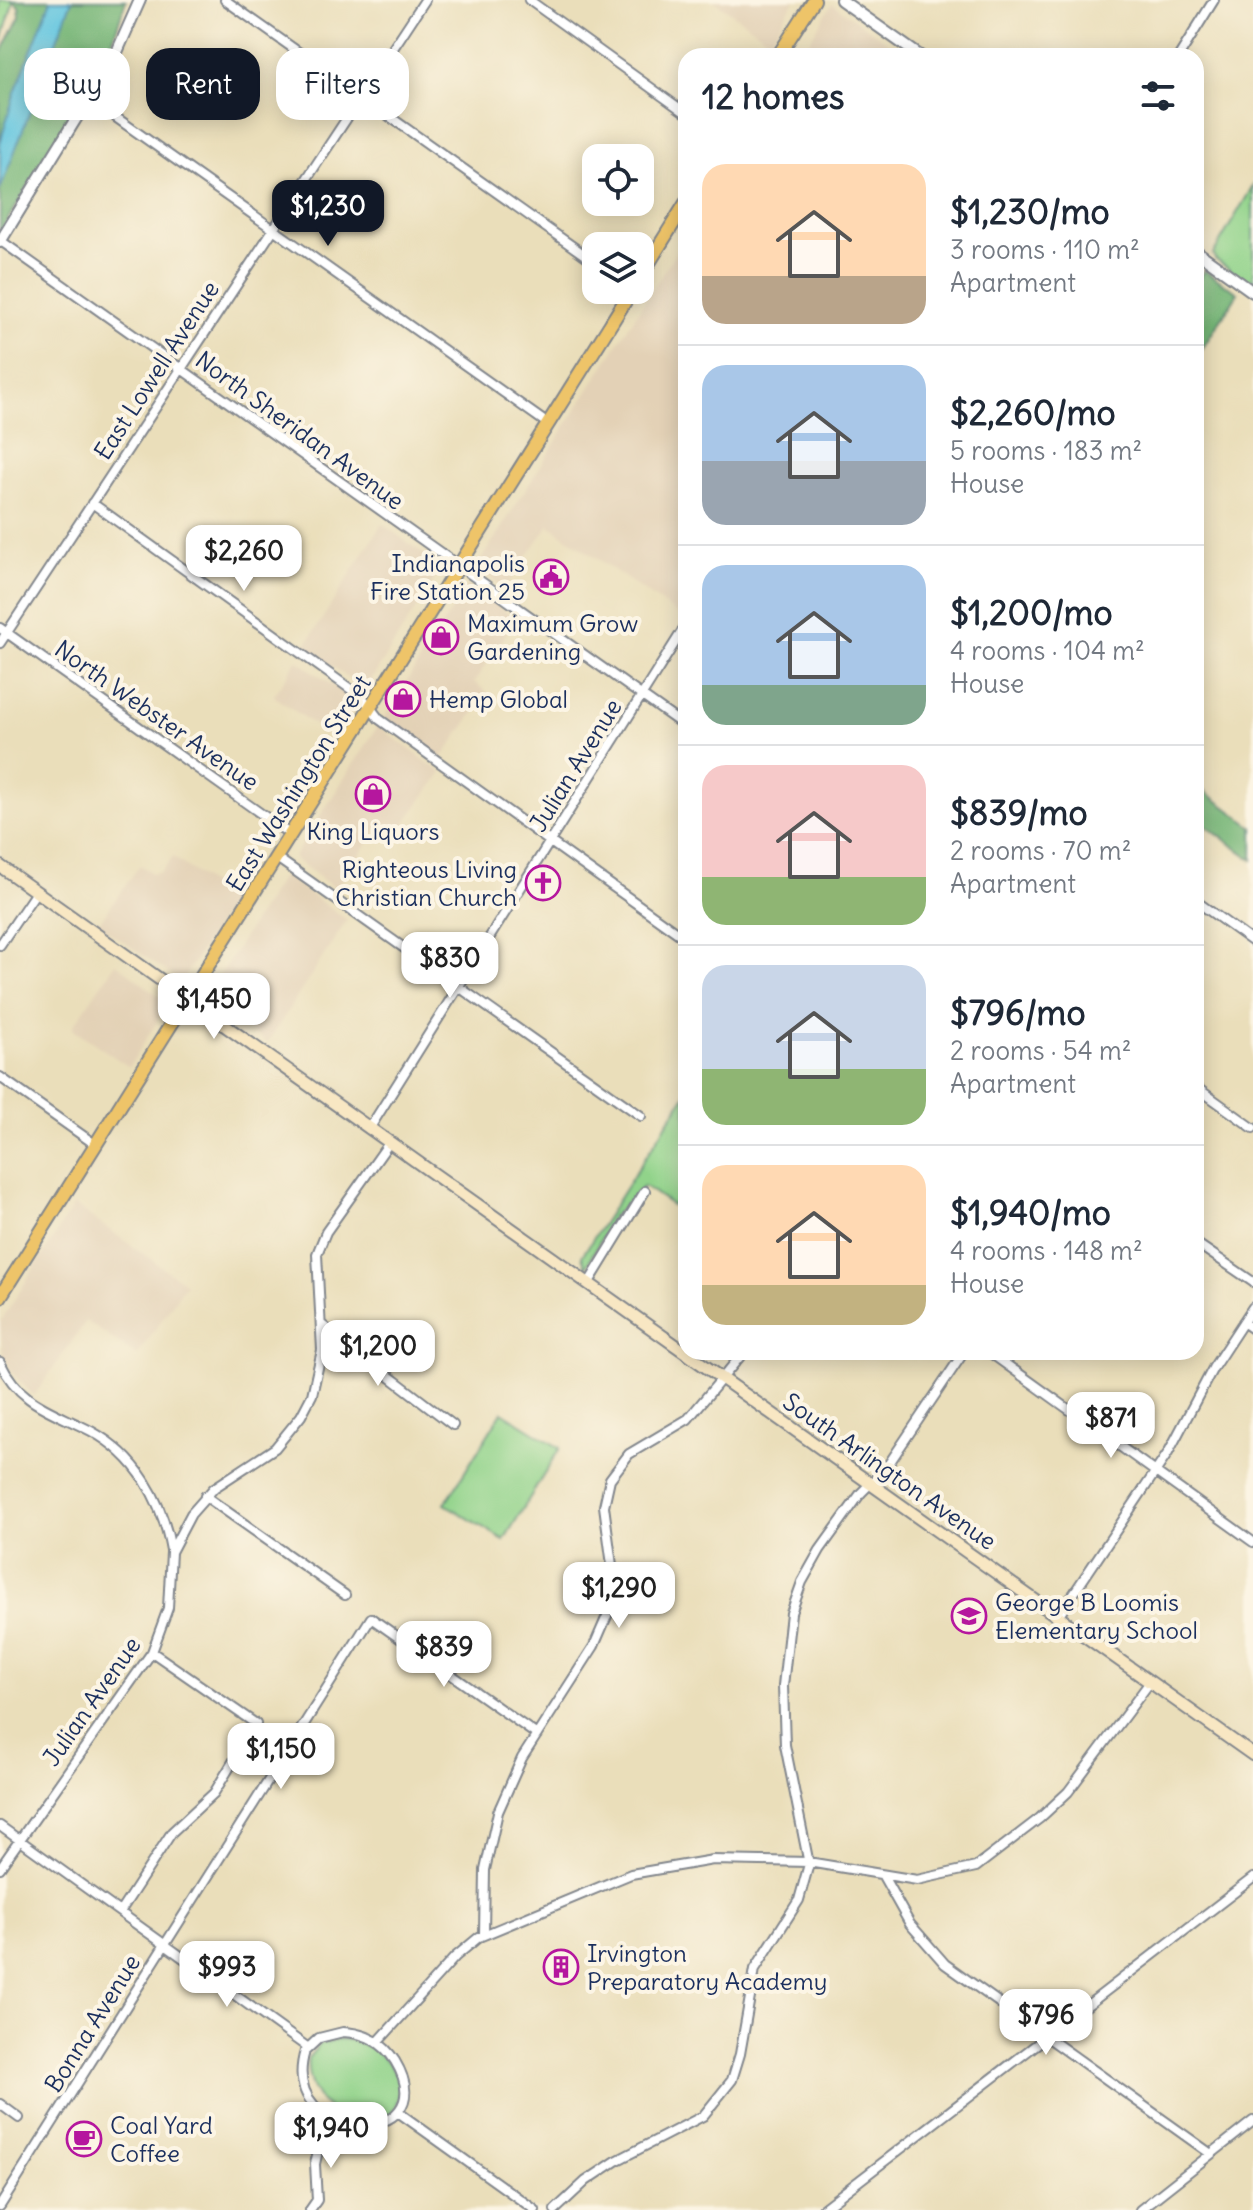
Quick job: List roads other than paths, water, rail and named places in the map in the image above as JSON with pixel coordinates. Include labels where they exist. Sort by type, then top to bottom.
[{"type":"main road","points":[[783,48],[814,0]]},
{"type":"main road","points":[[654,254],[678,216]]},
{"type":"main road","name":"East Washington Street","points":[[0,1297],[623,304]]},
{"type":"main road","name":"South Arlington Avenue","points":[[0,866],[678,1348]]},
{"type":"main road","name":"South Arlington Avenue","points":[[695,1360],[1253,1755]]},
{"type":"street","points":[[119,48],[140,0]]},
{"type":"street","points":[[225,0],[293,48]]},
{"type":"street","name":"East Lowell Avenue","points":[[393,48],[425,0]]},
{"type":"street","points":[[529,0],[678,107]]},
{"type":"street","points":[[841,0],[909,48]]},
{"type":"street","points":[[1184,48],[1214,0]]},
{"type":"street","points":[[0,242],[77,120]]},
{"type":"street","points":[[120,120],[548,424]]},
{"type":"street","name":"East Lowell Avenue","points":[[0,643],[3,630],[92,503],[345,120]]},
{"type":"street","points":[[395,120],[582,253]]},
{"type":"street","name":"North Sheridan Avenue","points":[[0,242],[678,721]]},
{"type":"street","points":[[1204,257],[1253,292]]},
{"type":"street","points":[[92,503],[363,698],[379,719],[678,933]]},
{"type":"street","name":"North Webster Avenue","points":[[3,630],[291,835]]},
{"type":"street","name":"Julian Avenue","points":[[369,1129],[678,637]]},
{"type":"street","points":[[277,858],[641,1116]]},
{"type":"street","points":[[0,945],[36,892]]},
{"type":"street","points":[[1204,907],[1253,942]]},
{"type":"street","points":[[0,1077],[96,1145]]},
{"type":"street","points":[[1204,1093],[1253,1128]]},
{"type":"street","name":"Julian Avenue","points":[[0,1868],[152,1652],[168,1608],[171,1552],[205,1496],[261,1459],[296,1423],[317,1378],[322,1325],[316,1278],[320,1245],[389,1143]]},
{"type":"street","points":[[588,1284],[645,1191]]},
{"type":"street","points":[[1204,1248],[1253,1282]]},
{"type":"street","points":[[1058,1617],[1156,1473],[1213,1368],[1253,1307]]},
{"type":"street","points":[[1243,1322],[1253,1329]]},
{"type":"street","points":[[322,1325],[453,1425]]},
{"type":"street","points":[[484,1934],[485,1870],[495,1820],[510,1782],[594,1646],[607,1616],[614,1566],[605,1497],[614,1471],[633,1451],[681,1425],[724,1381],[738,1360]]},
{"type":"street","points":[[555,2210],[579,2187],[616,2161],[703,2116],[728,2089],[738,2063],[755,1969],[799,1900],[808,1862],[785,1745],[783,1695],[787,1632],[798,1591],[810,1566],[861,1493],[886,1468],[959,1360]]},
{"type":"street","points":[[1000,1360],[1253,1542]]},
{"type":"street","points":[[0,1362],[13,1384],[29,1401],[48,1414],[95,1434],[135,1467],[162,1510],[171,1552]]},
{"type":"street","points":[[205,1496],[345,1595]]},
{"type":"street","name":"Bonna Avenue","points":[[0,2206],[371,1618],[537,1735]]},
{"type":"street","points":[[120,1912],[172,1832],[214,1793],[256,1724],[152,1652]]},
{"type":"street","points":[[378,2042],[458,1954],[484,1934],[609,1882],[667,1865],[713,1860],[808,1862],[922,1880],[962,1873],[981,1864],[1068,1792],[1150,1682]]},
{"type":"street","points":[[0,1826],[307,2047]]},
{"type":"street","points":[[883,1876],[910,1924],[938,1957],[1211,2154]]},
{"type":"street","points":[[821,2210],[1253,1878]]},
{"type":"street","points":[[343,2032],[378,2042],[399,2068],[403,2091],[398,2112],[383,2123],[360,2127],[326,2115],[311,2098],[304,2078],[303,2059],[307,2047],[321,2036],[343,2032]]},
{"type":"street","points":[[0,2104],[19,2118]]},
{"type":"street","points":[[398,2112],[535,2210]]},
{"type":"street","points":[[320,2210],[315,2164],[326,2115]]},
{"type":"street","points":[[1140,2210],[1253,2121]]},
{"type":"street","points":[[310,2210],[317,2200]]},
{"type":"water","points":[[51,0],[72,0],[54,48],[32,48]]},
{"type":"water","points":[[24,69],[24,120],[27,120],[0,190],[0,143]]},
{"type":"place","name":"Indianapolis Fire Station 25","points":[[551,577]]},
{"type":"place","name":"Maximum Grow Gardening","points":[[441,637]]},
{"type":"place","name":"Hemp Global","points":[[403,699]]},
{"type":"place","name":"King Liquors","points":[[373,794]]},
{"type":"place","name":"Righteous Living Christian Church","points":[[543,883]]},
{"type":"place","name":"George B Loomis Elementary School","points":[[969,1616]]},
{"type":"place","name":"Irvington Preparatory Academy","points":[[561,1967]]},
{"type":"place","name":"Coal Yard Coffee","points":[[84,2139]]}]
